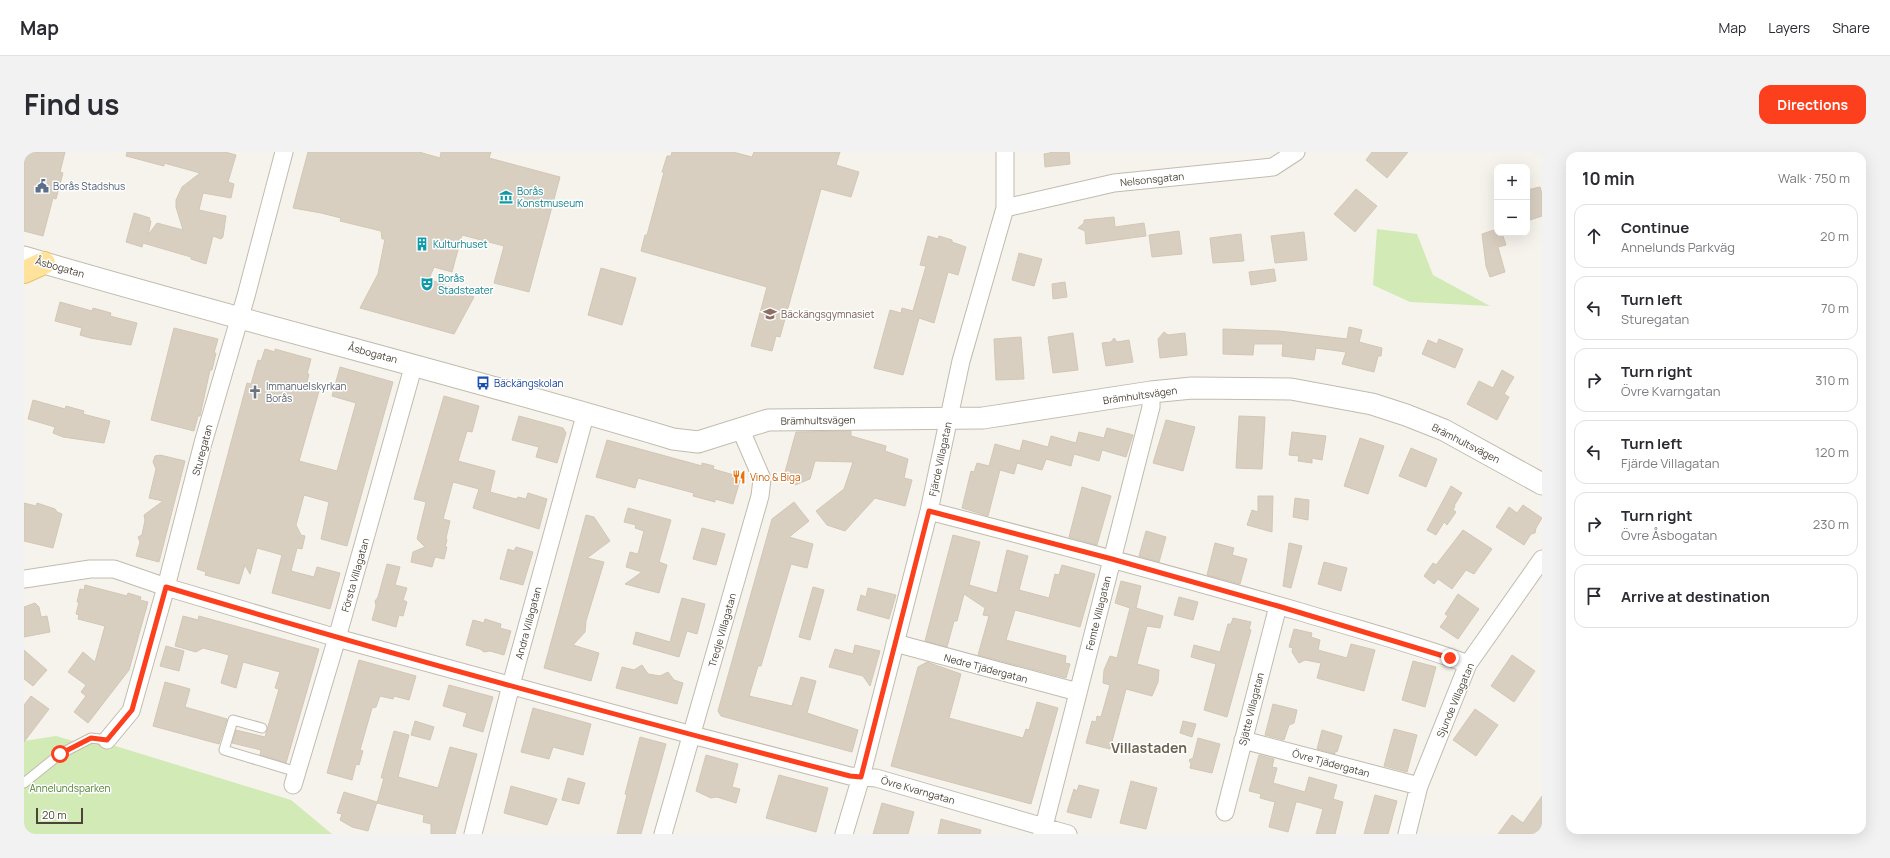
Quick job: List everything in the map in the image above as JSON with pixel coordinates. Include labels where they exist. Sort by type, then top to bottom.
[{"type":"main road","points":[[24,272],[34,260]]},
{"type":"street","name":"Sturegatan","points":[[107,740],[132,710],[166,587],[203,443],[240,318],[284,152]]},
{"type":"street","name":"Fjärde Villagatan","points":[[844,834],[861,777],[929,511],[961,361],[1005,208],[1005,152]]},
{"type":"street","name":"Nelsonsgatan","points":[[1005,208],[1114,183],[1273,167],[1296,152]]},
{"type":"street","name":"Åsbogatan","points":[[34,260],[240,318],[414,364],[586,412],[673,439],[698,442],[730,431]]},
{"type":"street","name":"Första Villagatan","points":[[295,778],[337,638],[414,364]]},
{"type":"street","name":"Brämhultsvägen","points":[[730,431],[768,420],[983,418],[1151,392],[1192,388],[1292,389],[1372,404],[1444,430],[1542,484]]},
{"type":"street","name":"Femte Villagatan","points":[[1043,831],[1151,407],[1151,392]]},
{"type":"street","name":"Andra Villagatan","points":[[473,834],[511,685],[586,412]]},
{"type":"street","name":"Tredje Villagatan","points":[[664,834],[760,496],[762,479],[730,431]]},
{"type":"street","points":[[929,511],[1112,559],[1278,606],[1440,653],[1468,664]]},
{"type":"street","name":"Sjunde Villagatan","points":[[1407,834],[1419,786],[1468,664],[1542,559]]},
{"type":"street","name":"Övre Kvarngatan","points":[[24,580],[90,569],[114,569],[166,587],[337,638],[692,735],[850,776],[876,778],[1043,831],[1068,834]]},
{"type":"street","name":"Sjätte Villagatan","points":[[1225,812],[1278,606]]},
{"type":"street","name":"Nedre Tjädergatan","points":[[895,643],[1078,692]]},
{"type":"street","name":"Övre Tjädergatan","points":[[1243,740],[1419,786]]},
{"type":"lane","points":[[262,728],[233,720],[224,750],[295,778]]},
{"type":"lane","points":[[24,782],[60,754],[91,738],[107,740]]},
{"type":"green space","points":[[1377,229],[1417,234],[1433,275],[1490,306],[1410,302],[1373,285]]},
{"type":"green space","name":"Annelundsparken","points":[[56,736],[87,745],[96,740],[291,800],[332,834],[24,834],[24,741]]},
{"type":"building","name":"Borås Stadshus","points":[[24,152],[65,152],[60,172],[63,173],[56,199],[53,198],[43,236],[24,231]]},
{"type":"building","points":[[127,152],[225,152],[236,155],[228,182],[234,184],[231,198],[203,193],[199,210],[226,216],[223,237],[221,239],[213,236],[206,264],[191,259],[191,257],[143,243],[142,247],[126,242],[134,213],[150,218],[149,220],[151,221],[148,235],[157,223],[183,230],[176,207],[176,200],[182,187],[200,173],[164,163],[164,166],[126,156]]},
{"type":"building","name":"Kulturhuset","points":[[308,152],[419,152],[440,158],[441,152],[491,152],[489,158],[560,177],[529,292],[494,283],[504,246],[462,235],[452,272],[434,267],[429,279],[474,297],[454,334],[360,308],[378,274],[385,239],[382,239],[381,231],[340,221],[341,218],[293,208]]},
{"type":"building","points":[[672,152],[733,152],[752,157],[754,152],[840,152],[836,165],[859,172],[851,197],[821,189],[780,337],[776,336],[772,351],[751,346],[767,287],[641,251],[645,235],[647,235],[667,156],[671,156]]},
{"type":"building","points":[[1050,152],[1069,152],[1070,164],[1045,167],[1044,154]]},
{"type":"building","points":[[1372,152],[1408,152],[1387,178],[1366,160]]},
{"type":"building","points":[[1540,187],[1542,194],[1542,216],[1530,220],[1530,200],[1530,189]]},
{"type":"building","points":[[1356,189],[1377,206],[1355,232],[1334,214]]},
{"type":"building","points":[[1114,217],[1115,227],[1144,223],[1146,236],[1086,244],[1085,231],[1078,228],[1084,223],[1084,220]]},
{"type":"building","points":[[1494,230],[1494,236],[1503,236],[1506,245],[1498,247],[1505,272],[1490,277],[1486,266],[1482,234]]},
{"type":"building","points":[[1179,231],[1182,254],[1152,257],[1149,235]]},
{"type":"building","points":[[1304,232],[1307,260],[1275,263],[1271,236]]},
{"type":"building","points":[[1241,234],[1244,261],[1213,263],[1210,238]]},
{"type":"building","points":[[928,236],[938,239],[939,236],[952,240],[952,242],[966,247],[958,275],[948,272],[934,323],[919,318],[903,375],[874,368],[890,310],[901,313],[902,308],[913,311],[926,266],[920,265]]},
{"type":"building","points":[[1019,253],[1042,259],[1034,286],[1012,280]]},
{"type":"building","points":[[601,268],[636,278],[622,325],[588,315]]},
{"type":"building","points":[[1274,269],[1276,281],[1251,285],[1249,272]]},
{"type":"building","points":[[1065,282],[1067,297],[1053,299],[1052,284]]},
{"type":"building","points":[[60,302],[92,311],[93,308],[111,313],[110,316],[137,323],[131,345],[80,335],[82,328],[55,321]]},
{"type":"building","points":[[1349,327],[1362,330],[1359,342],[1382,348],[1381,356],[1378,356],[1374,372],[1342,364],[1346,352],[1316,348],[1314,360],[1282,356],[1283,344],[1254,344],[1253,355],[1223,354],[1223,329],[1279,331],[1347,339]]},
{"type":"building","points":[[174,328],[218,339],[214,353],[216,353],[212,370],[210,370],[200,416],[198,416],[194,431],[151,420]]},
{"type":"building","points":[[1164,332],[1168,335],[1185,333],[1187,355],[1160,358],[1158,339]]},
{"type":"building","points":[[1073,333],[1078,370],[1053,373],[1048,337]]},
{"type":"building","points":[[1021,337],[1024,379],[996,380],[994,339]]},
{"type":"building","points":[[1114,338],[1117,342],[1129,340],[1133,362],[1106,366],[1102,343],[1111,342]]},
{"type":"building","points":[[1439,339],[1463,349],[1455,368],[1422,354],[1428,340],[1437,344]]},
{"type":"building","points":[[265,349],[275,352],[275,349],[311,359],[307,374],[309,374],[306,387],[319,391],[299,461],[337,471],[356,403],[332,396],[340,367],[393,382],[347,546],[321,539],[329,502],[304,495],[296,525],[301,535],[305,536],[302,549],[297,548],[291,571],[314,577],[317,567],[340,573],[330,609],[272,593],[282,555],[257,548],[250,574],[245,565],[239,584],[205,575],[206,572],[197,569],[247,383],[251,384],[258,360],[261,361]]},
{"type":"building","points":[[1502,370],[1514,377],[1504,394],[1509,397],[1497,420],[1467,404],[1479,381],[1493,388]]},
{"type":"building","points":[[444,396],[479,406],[472,432],[467,431],[458,461],[495,471],[490,492],[516,499],[518,497],[526,499],[528,493],[547,499],[539,529],[473,508],[479,489],[453,482],[443,519],[450,521],[446,538],[447,540],[445,547],[447,547],[444,559],[435,557],[432,567],[411,562],[413,552],[425,547],[417,539],[426,502],[414,499]]},
{"type":"building","points":[[33,400],[65,409],[66,406],[84,411],[83,414],[110,421],[104,443],[63,437],[53,433],[55,427],[28,419]]},
{"type":"building","points":[[519,416],[563,428],[566,433],[557,463],[536,457],[539,447],[512,440]]},
{"type":"building","points":[[1239,416],[1265,417],[1262,469],[1236,468]]},
{"type":"building","points":[[1166,420],[1195,427],[1183,471],[1153,463]]},
{"type":"building","points":[[1107,428],[1133,435],[1126,457],[1102,450],[1099,461],[1074,454],[1071,466],[1046,459],[1042,470],[1017,463],[1014,474],[1000,470],[988,516],[962,508],[971,471],[974,472],[977,463],[989,466],[995,444],[1020,451],[1023,440],[1048,447],[1051,436],[1076,443],[1079,432],[1104,438]]},
{"type":"building","points":[[851,431],[851,436],[886,446],[885,451],[908,459],[904,478],[912,480],[905,506],[875,498],[845,531],[827,525],[816,511],[844,489],[853,462],[815,461],[810,479],[795,485],[785,472],[796,432]]},
{"type":"building","points":[[1292,432],[1326,436],[1322,460],[1312,458],[1312,463],[1298,461],[1299,456],[1289,455]]},
{"type":"building","points":[[1360,438],[1384,446],[1368,494],[1344,486]]},
{"type":"building","points":[[607,440],[702,466],[702,463],[714,466],[713,469],[741,477],[733,504],[715,499],[715,502],[693,496],[694,493],[638,478],[635,488],[596,477]]},
{"type":"building","points":[[1411,448],[1437,459],[1426,487],[1399,476]]},
{"type":"building","points":[[160,455],[185,461],[159,562],[136,556],[140,542],[138,537],[142,535],[145,520],[144,515],[163,501],[149,498],[156,469],[153,462],[155,456]]},
{"type":"building","points":[[1451,486],[1462,493],[1454,506],[1453,510],[1456,512],[1447,525],[1444,522],[1436,535],[1427,530]]},
{"type":"building","points":[[1082,487],[1111,496],[1097,545],[1069,537]]},
{"type":"building","points":[[1258,496],[1273,496],[1272,532],[1247,525],[1252,510],[1258,512]]},
{"type":"building","points":[[1295,498],[1309,500],[1308,520],[1293,517]]},
{"type":"building","points":[[794,502],[809,521],[789,537],[813,544],[807,568],[791,564],[761,666],[758,666],[749,696],[792,706],[801,677],[816,681],[807,713],[858,730],[852,752],[721,716],[718,711],[772,519]]},
{"type":"building","points":[[24,503],[36,506],[37,503],[55,509],[57,512],[62,514],[53,548],[24,541]]},
{"type":"building","points":[[1523,505],[1542,518],[1536,528],[1535,533],[1531,534],[1524,545],[1496,527],[1509,507],[1517,513]]},
{"type":"building","points":[[628,508],[671,520],[659,562],[667,565],[659,593],[625,584],[642,572],[626,567],[630,552],[638,554],[644,531],[635,528],[636,525],[624,522]]},
{"type":"building","points":[[586,515],[594,517],[610,541],[587,558],[604,562],[586,621],[585,632],[573,645],[599,653],[591,681],[544,668]]},
{"type":"building","points":[[702,528],[725,534],[716,565],[693,559]]},
{"type":"building","points":[[1463,530],[1492,549],[1474,574],[1466,570],[1452,589],[1438,579],[1434,584],[1424,576],[1433,563],[1436,565]]},
{"type":"building","points":[[1146,531],[1166,537],[1159,562],[1139,556]]},
{"type":"building","points":[[953,535],[980,542],[969,585],[997,593],[1007,550],[1028,556],[1019,590],[1049,598],[1055,574],[1059,575],[1062,565],[1095,574],[1080,627],[1015,610],[1006,640],[1066,656],[1065,663],[1070,664],[1066,678],[978,655],[989,616],[983,615],[985,608],[964,594],[957,621],[954,621],[947,647],[925,641]]},
{"type":"building","points":[[1215,543],[1234,548],[1232,555],[1247,559],[1240,584],[1207,575]]},
{"type":"building","points":[[1289,543],[1302,546],[1291,588],[1283,586]]},
{"type":"building","points":[[516,547],[533,552],[523,585],[500,579],[508,549],[514,551]]},
{"type":"building","points":[[1324,562],[1347,568],[1341,591],[1318,584]]},
{"type":"building","points":[[387,564],[400,567],[395,585],[407,588],[403,600],[407,602],[403,616],[399,615],[396,627],[372,620],[376,606],[375,601],[378,597]]},
{"type":"building","points":[[1121,581],[1141,586],[1136,608],[1163,616],[1160,628],[1147,626],[1137,664],[1159,670],[1158,682],[1152,696],[1126,689],[1110,749],[1086,743],[1092,721],[1096,722],[1097,716],[1101,717],[1110,685],[1103,683],[1104,670],[1110,656],[1117,658],[1130,608],[1115,603]]},
{"type":"building","points":[[85,585],[127,596],[128,593],[141,597],[140,600],[148,602],[129,670],[88,723],[74,712],[86,696],[81,692],[86,685],[68,672],[83,652],[95,662],[105,626],[78,619],[79,615],[76,614],[79,602],[77,602],[80,589],[84,590]]},
{"type":"building","points":[[813,587],[824,590],[810,640],[799,637]]},
{"type":"building","points":[[868,588],[896,595],[889,619],[857,610],[861,595],[866,597]]},
{"type":"building","points":[[1458,594],[1479,609],[1458,639],[1440,627],[1448,616],[1445,614]]},
{"type":"building","points":[[1179,597],[1198,602],[1193,620],[1174,615]]},
{"type":"building","points":[[682,598],[705,604],[697,634],[687,631],[679,657],[633,644],[636,632],[670,642]]},
{"type":"building","points":[[35,603],[39,607],[41,617],[47,616],[50,632],[24,637],[24,607]]},
{"type":"building","points":[[183,616],[198,620],[199,616],[319,649],[286,763],[260,755],[261,750],[232,743],[236,730],[265,737],[279,689],[275,688],[280,672],[243,662],[236,688],[221,683],[229,655],[203,648],[196,652],[175,646]]},
{"type":"building","points":[[1233,618],[1251,622],[1249,629],[1251,630],[1227,717],[1204,710],[1216,664],[1191,657],[1194,645],[1220,652],[1228,624],[1231,624]]},
{"type":"building","points":[[485,619],[501,624],[500,628],[511,631],[504,655],[490,651],[484,652],[480,649],[466,645],[473,620],[484,623]]},
{"type":"building","points":[[1294,629],[1312,633],[1311,637],[1320,640],[1318,650],[1347,658],[1351,644],[1375,650],[1364,691],[1317,678],[1321,663],[1305,660],[1299,663],[1292,652],[1293,648],[1289,647]]},
{"type":"building","points":[[855,645],[880,651],[870,686],[863,676],[829,667],[835,649],[853,654]]},
{"type":"building","points":[[166,646],[184,651],[179,671],[160,666]]},
{"type":"building","points":[[24,650],[47,670],[33,686],[24,679]]},
{"type":"building","points":[[1512,655],[1535,671],[1514,702],[1491,686]]},
{"type":"building","points":[[359,660],[416,676],[409,700],[394,696],[393,699],[380,696],[376,707],[372,708],[360,750],[363,751],[359,765],[356,764],[352,780],[327,773]]},
{"type":"building","points":[[1413,661],[1436,667],[1425,707],[1402,700]]},
{"type":"building","points":[[927,662],[961,674],[949,718],[1023,738],[1026,729],[1029,730],[1037,702],[1058,708],[1031,804],[891,766],[918,667]]},
{"type":"building","points":[[642,665],[648,674],[660,676],[668,672],[674,680],[683,683],[677,704],[616,688],[622,667],[634,670]]},
{"type":"building","points":[[165,682],[190,689],[185,707],[227,719],[219,744],[153,726]]},
{"type":"building","points":[[449,685],[493,697],[483,732],[463,726],[467,713],[443,706]]},
{"type":"building","points":[[31,696],[49,709],[24,742],[24,705]]},
{"type":"building","points":[[1273,704],[1297,710],[1294,723],[1289,725],[1284,740],[1265,735]]},
{"type":"building","points":[[533,708],[591,724],[583,755],[553,747],[549,759],[521,752]]},
{"type":"building","points":[[1475,709],[1498,725],[1476,756],[1453,740]]},
{"type":"building","points":[[415,721],[434,727],[430,740],[411,735]]},
{"type":"building","points":[[1183,721],[1196,724],[1192,737],[1180,733]]},
{"type":"building","points":[[1394,729],[1417,735],[1407,772],[1384,766]]},
{"type":"building","points":[[1322,730],[1342,736],[1335,754],[1317,749]]},
{"type":"building","points":[[394,731],[409,735],[398,777],[438,788],[450,747],[477,754],[455,834],[431,834],[431,824],[423,822],[424,815],[377,803],[384,778],[381,778]]},
{"type":"building","points":[[640,737],[666,744],[641,834],[617,834],[627,795],[625,794]]},
{"type":"building","points":[[1198,738],[1220,744],[1212,773],[1190,768],[1191,764],[1189,760],[1193,758]]},
{"type":"building","points":[[706,755],[738,764],[732,787],[740,789],[736,803],[717,797],[711,798],[696,791]]},
{"type":"building","points":[[1259,755],[1274,759],[1272,767],[1277,768],[1273,783],[1305,792],[1309,777],[1337,785],[1333,799],[1343,802],[1335,834],[1316,834],[1323,809],[1298,802],[1296,802],[1288,832],[1269,827],[1275,802],[1260,798],[1261,794],[1249,791]]},
{"type":"building","points":[[779,775],[828,788],[816,832],[766,818]]},
{"type":"building","points":[[568,778],[585,783],[579,804],[562,800]]},
{"type":"building","points":[[1131,781],[1157,788],[1146,829],[1120,823]]},
{"type":"building","points":[[1079,785],[1099,790],[1091,818],[1067,812],[1074,789],[1077,791]]},
{"type":"building","points":[[511,786],[557,799],[547,825],[504,813]]},
{"type":"building","points":[[344,792],[377,802],[368,831],[352,827],[340,820],[342,814],[337,813]]},
{"type":"building","points":[[1375,795],[1397,801],[1388,834],[1364,834]]},
{"type":"building","points":[[1542,796],[1542,834],[1498,834],[1512,815],[1523,823]]},
{"type":"building","points":[[882,803],[914,812],[908,834],[873,834]]},
{"type":"building","points":[[941,819],[981,830],[980,834],[938,834]]},
{"type":"place","name":"Borås Stadshus","points":[[42,186]]},
{"type":"place","name":"Borås Konstmuseum","points":[[506,197]]},
{"type":"place","name":"Kulturhuset","points":[[422,244]]},
{"type":"place","name":"Borås Stadsteater","points":[[427,284]]},
{"type":"place","name":"Bäckängsgymnasiet","points":[[770,314]]},
{"type":"place","name":"Bäckängskolan","points":[[483,383]]},
{"type":"place","name":"Immanuelskyrkan Borås","points":[[255,392]]},
{"type":"place","name":"Vino & Biga","points":[[739,477]]},
{"type":"district","name":"Villastaden","points":[[1149,748]]},
{"type":"route","points":[[60,754],[91,738],[107,740],[132,710],[166,587],[337,638],[692,735],[850,776],[861,777],[929,511],[1112,559],[1440,653],[1450,658]]}]
